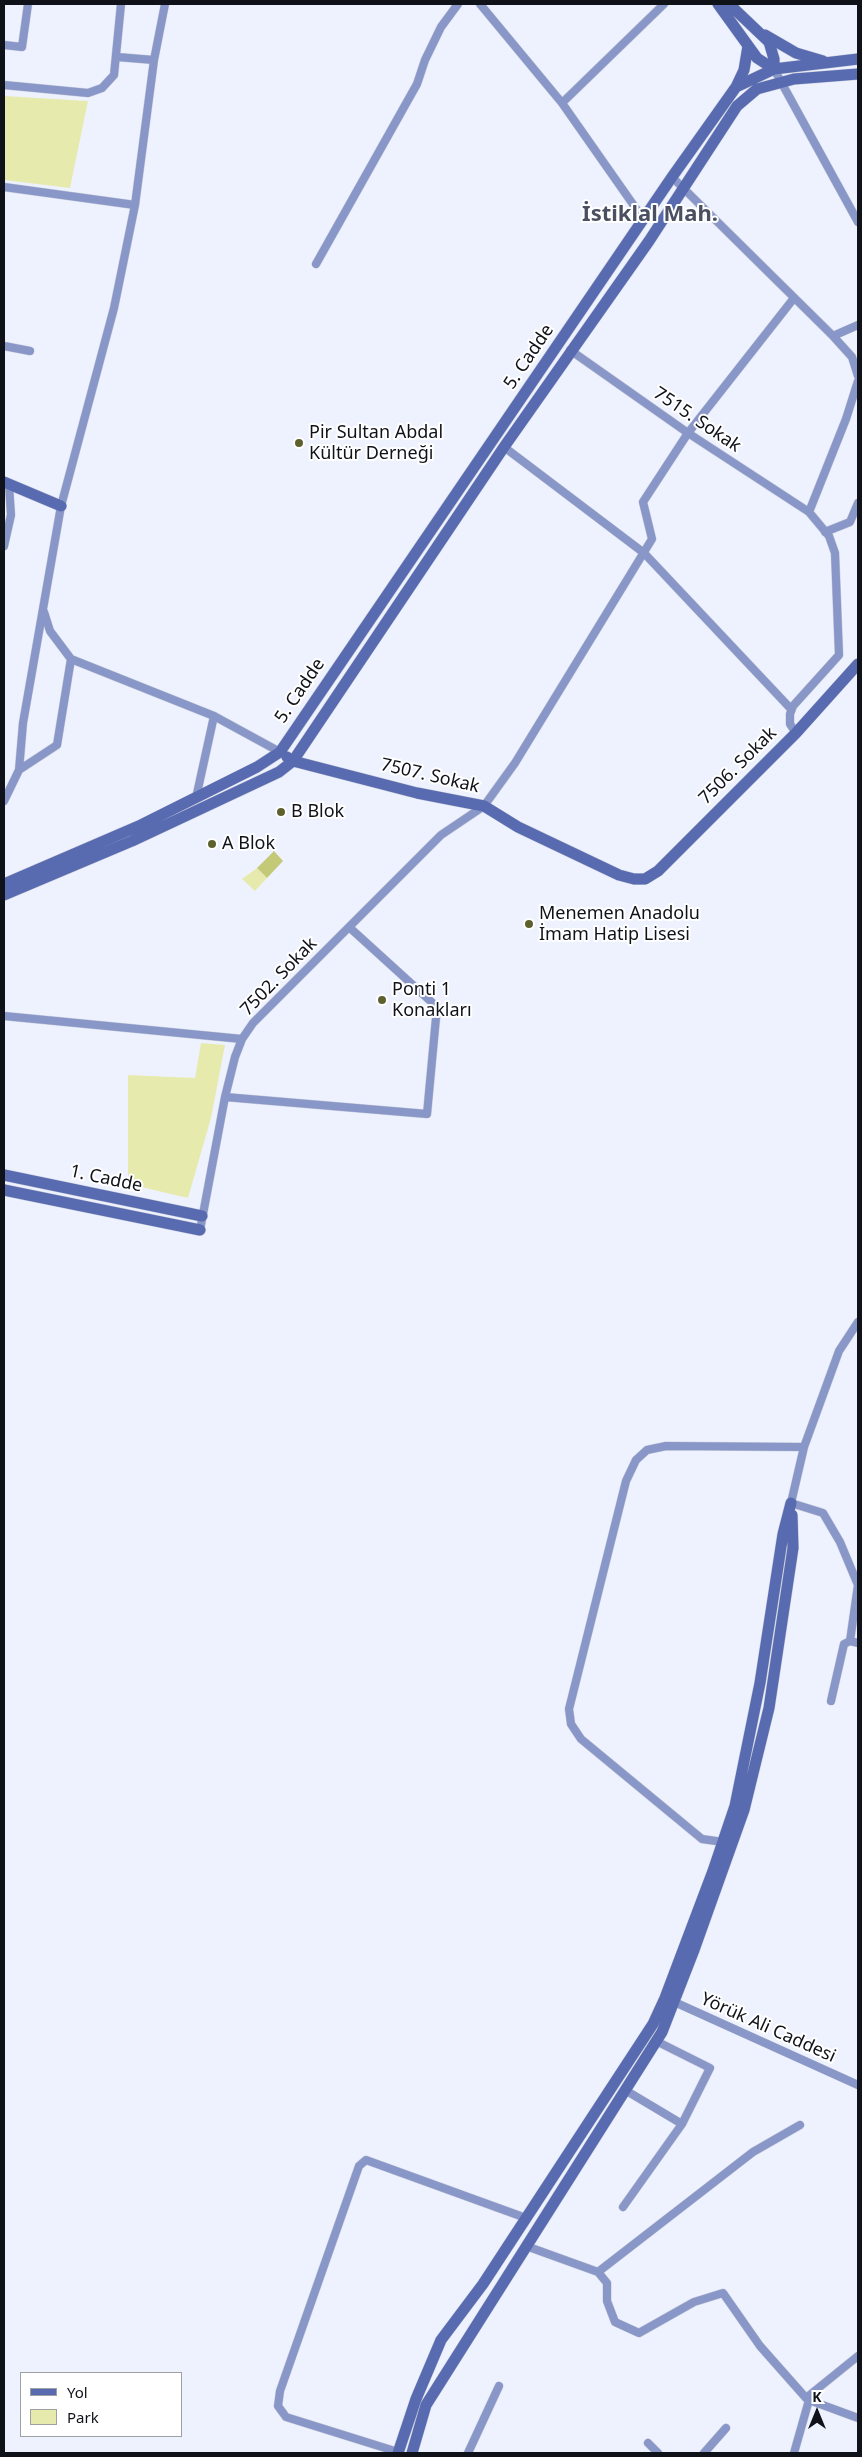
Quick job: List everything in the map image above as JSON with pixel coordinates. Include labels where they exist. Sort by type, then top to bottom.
[{"type":"street","points":[[4,45],[22,47],[28,4]]},
{"type":"street","points":[[4,85],[88,93],[102,88],[114,75],[122,4]]},
{"type":"street","points":[[4,801],[18,770],[23,723],[61,506],[114,308],[135,205],[154,60],[165,4]]},
{"type":"street","points":[[316,264],[418,84],[425,60],[441,27],[458,4]]},
{"type":"street","points":[[480,4],[562,103],[644,220]]},
{"type":"street","points":[[562,103],[664,4]]},
{"type":"street","points":[[718,4],[756,58],[774,69]]},
{"type":"street","points":[[729,4],[761,32],[769,42],[774,59],[774,69],[858,222]]},
{"type":"street","points":[[761,32],[796,53],[827,62]]},
{"type":"street","points":[[736,87],[744,70],[748,46]]},
{"type":"street","points":[[117,57],[154,60]]},
{"type":"street","name":"5. Cadde","points":[[280,752],[672,177],[736,87],[774,69],[858,60]]},
{"type":"street","points":[[4,895],[132,841],[278,772],[293,761],[570,350],[649,241],[737,106],[757,89],[794,79],[858,74]]},
{"type":"street","points":[[672,177],[833,336],[852,357],[858,376]]},
{"type":"street","points":[[4,187],[135,205]]},
{"type":"street","name":"7502. Sokak","points":[[200,1230],[225,1097],[235,1057],[242,1039],[253,1023],[441,836],[484,806],[515,763],[652,539],[643,502],[688,433],[794,298]]},
{"type":"street","points":[[833,336],[858,325]]},
{"type":"street","points":[[4,346],[30,351]]},
{"type":"street","name":"7515. Sokak","points":[[570,350],[688,433],[809,512],[825,532],[835,553],[839,655],[792,709]]},
{"type":"street","points":[[809,512],[857,387]]},
{"type":"street","points":[[504,447],[644,553],[792,709],[790,724],[796,733]]},
{"type":"street","points":[[6,484],[61,506]]},
{"type":"street","points":[[4,546],[11,515],[6,484]]},
{"type":"street","points":[[825,532],[850,522],[858,503]]},
{"type":"street","points":[[43,610],[50,631],[71,659],[214,716],[293,761]]},
{"type":"street","points":[[18,770],[57,745],[71,659]]},
{"type":"street","name":"7506. Sokak","points":[[634,879],[645,879],[658,871],[796,733],[858,664]]},
{"type":"street","points":[[196,798],[207,755],[214,716]]},
{"type":"street","points":[[4,884],[141,825],[257,767],[280,752]]},
{"type":"street","name":"7507. Sokak","points":[[293,761],[417,793],[484,806],[518,827],[620,875],[634,879]]},
{"type":"street","points":[[225,1097],[426,1114],[437,1007],[349,927]]},
{"type":"street","points":[[4,1016],[242,1039]]},
{"type":"street","name":"1. Cadde","points":[[4,1176],[202,1216]]},
{"type":"street","name":"1. Cadde","points":[[4,1190],[200,1230]]},
{"type":"street","points":[[412,2453],[426,2405],[656,2041],[735,1806],[760,1683],[783,1534],[804,1447],[839,1351],[858,1322]]},
{"type":"street","points":[[723,1842],[702,1839],[581,1739],[571,1724],[569,1709],[626,1482],[636,1460],[647,1450],[666,1446],[804,1447]]},
{"type":"street","points":[[792,1503],[823,1513],[840,1542],[858,1586],[854,1642],[844,1644],[831,1701]]},
{"type":"street","points":[[526,2218],[366,2160],[359,2166],[280,2391],[278,2406],[286,2417],[398,2452],[416,2399],[441,2340],[484,2284],[670,2000],[744,1810],[766,1718],[793,1548],[792,1503]]},
{"type":"street","name":"Yörük Ali Caddesi","points":[[670,2000],[858,2085]]},
{"type":"street","points":[[623,2207],[682,2124],[710,2068],[656,2041]]},
{"type":"street","points":[[625,2090],[682,2124]]},
{"type":"street","points":[[598,2272],[752,2152],[800,2125]]},
{"type":"street","points":[[526,2246],[598,2272],[607,2283],[607,2301],[615,2322],[639,2333],[694,2302],[724,2293],[760,2346],[808,2399],[858,2418]]},
{"type":"street","points":[[794,2453],[808,2399],[858,2356]]},
{"type":"street","points":[[468,2453],[498,2386]]},
{"type":"street","points":[[704,2453],[726,2428]]},
{"type":"street","points":[[648,2443],[658,2453]]},
{"type":"green space","points":[[4,96],[88,101],[70,188],[4,180]]},
{"type":"green space","points":[[257,868],[267,878],[255,891],[242,879]]},
{"type":"green space","points":[[201,1043],[225,1045],[211,1118],[188,1198],[128,1184],[128,1075],[195,1078]]},
{"type":"shaded area","points":[[274,851],[283,861],[267,878],[257,868]]},
{"type":"place","name":"Pir Sultan Abdal Kültür Derneği","points":[[299,443]]},
{"type":"place","name":"B Blok","points":[[281,812]]},
{"type":"place","name":"A Blok","points":[[212,844]]},
{"type":"place","name":"Menemen Anadolu İmam Hatip Lisesi","points":[[529,924]]},
{"type":"place","name":"Ponti 1 Konakları","points":[[382,1000]]},
{"type":"district","name":"İstiklal Mah.","points":[[650,215]]}]
